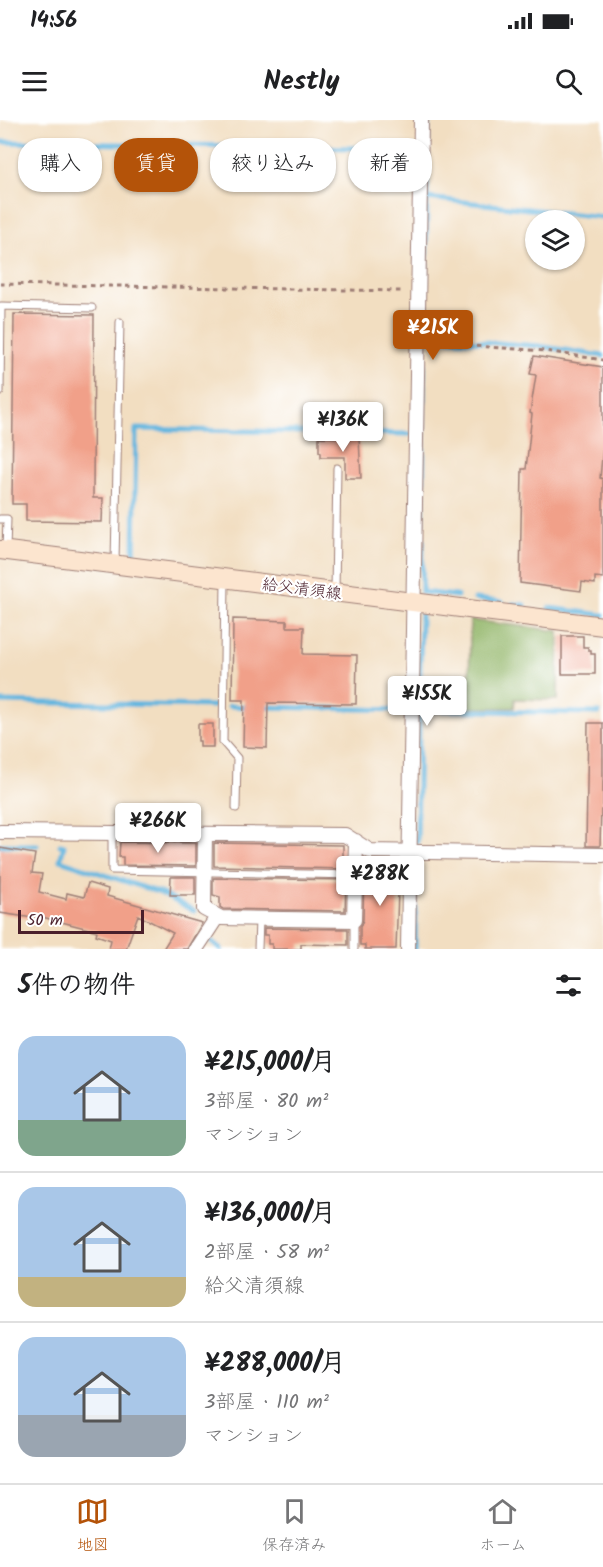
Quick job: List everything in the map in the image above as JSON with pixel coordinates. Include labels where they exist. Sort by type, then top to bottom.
[{"type":"main road","name":"給父清須線","points":[[3,551],[603,626]]},
{"type":"street","points":[[408,949],[421,120]]},
{"type":"street","points":[[0,831],[345,835],[370,850],[603,855]]},
{"type":"street","points":[[205,834],[204,909],[217,917],[259,919],[354,920],[356,841]]},
{"type":"street","points":[[196,949],[217,917]]},
{"type":"lane","points":[[0,392],[2,306],[92,308]]},
{"type":"lane","points":[[115,565],[120,322]]},
{"type":"lane","points":[[335,592],[337,468]]},
{"type":"lane","points":[[0,519],[6,519],[3,551]]},
{"type":"lane","points":[[225,579],[223,742],[237,758],[236,808]]},
{"type":"lane","points":[[112,833],[112,870],[355,874]]},
{"type":"lane","points":[[258,949],[259,919]]},
{"type":"lane","points":[[354,920],[354,949]]},
{"type":"path","points":[[0,284],[418,291]]},
{"type":"path","points":[[417,342],[545,351],[603,360]]},
{"type":"green space","points":[[470,620],[559,631],[558,700],[515,699],[514,708],[469,708]]},
{"type":"building","points":[[14,314],[94,315],[93,498],[103,498],[102,522],[26,521],[26,504],[12,504]]},
{"type":"building","points":[[534,356],[603,367],[603,447],[600,478],[603,479],[603,578],[595,577],[595,584],[582,582],[581,591],[520,583],[522,469],[526,469],[532,414],[530,413],[536,375],[530,374]]},
{"type":"building","points":[[319,437],[359,438],[361,478],[345,478],[345,457],[321,457]]},
{"type":"building","points":[[233,619],[287,621],[287,627],[304,627],[303,654],[357,655],[356,704],[268,703],[267,748],[243,747],[244,700],[232,700]]},
{"type":"building","points":[[562,636],[583,636],[583,647],[588,647],[591,654],[595,654],[595,674],[562,674]]},
{"type":"building","points":[[588,723],[603,723],[603,810],[601,810],[600,846],[586,846]]},
{"type":"building","points":[[198,724],[213,724],[213,747],[200,747]]},
{"type":"building","points":[[120,842],[196,843],[196,866],[123,865],[123,857],[119,857]]},
{"type":"building","points":[[214,843],[343,845],[343,867],[346,869],[214,866]]},
{"type":"building","points":[[0,848],[35,854],[32,873],[42,874],[39,892],[66,899],[67,893],[84,897],[88,883],[108,889],[107,896],[202,923],[187,949],[163,949],[173,933],[138,915],[126,949],[109,949],[111,940],[96,935],[97,931],[34,915],[33,918],[0,913]]},
{"type":"building","points":[[383,862],[399,862],[396,949],[365,949],[365,945],[360,945],[364,867],[382,867]]},
{"type":"building","points":[[171,877],[195,877],[195,895],[170,895]]},
{"type":"building","points":[[213,878],[346,880],[345,911],[223,909],[220,907],[220,897],[213,895]]},
{"type":"building","points":[[264,928],[348,929],[348,945],[301,944],[301,949],[272,949],[272,944],[268,944],[268,935],[264,935]]},
{"type":"waterway","points":[[425,336],[428,120]]},
{"type":"waterway","points":[[0,142],[348,148]]},
{"type":"waterway","points":[[427,198],[603,217]]},
{"type":"waterway","points":[[429,338],[539,346],[603,356]]},
{"type":"waterway","points":[[423,523],[424,346]]},
{"type":"waterway","points":[[134,558],[136,429],[410,434]]},
{"type":"waterway","points":[[423,539],[422,592],[457,596]]},
{"type":"waterway","points":[[475,599],[502,602]]},
{"type":"waterway","points":[[513,604],[525,605]]},
{"type":"waterway","points":[[549,608],[603,615]]},
{"type":"waterway","points":[[417,842],[421,615]]},
{"type":"waterway","points":[[0,702],[214,706]]},
{"type":"waterway","points":[[229,706],[251,707]]},
{"type":"waterway","points":[[263,707],[404,710]]},
{"type":"waterway","points":[[419,710],[599,713]]},
{"type":"waterway","points":[[0,845],[37,845]]},
{"type":"waterway","points":[[60,845],[64,846],[60,860],[160,893],[194,911]]},
{"type":"waterway","points":[[415,949],[416,859]]},
{"type":"waterway","points":[[212,942],[221,949]]}]
